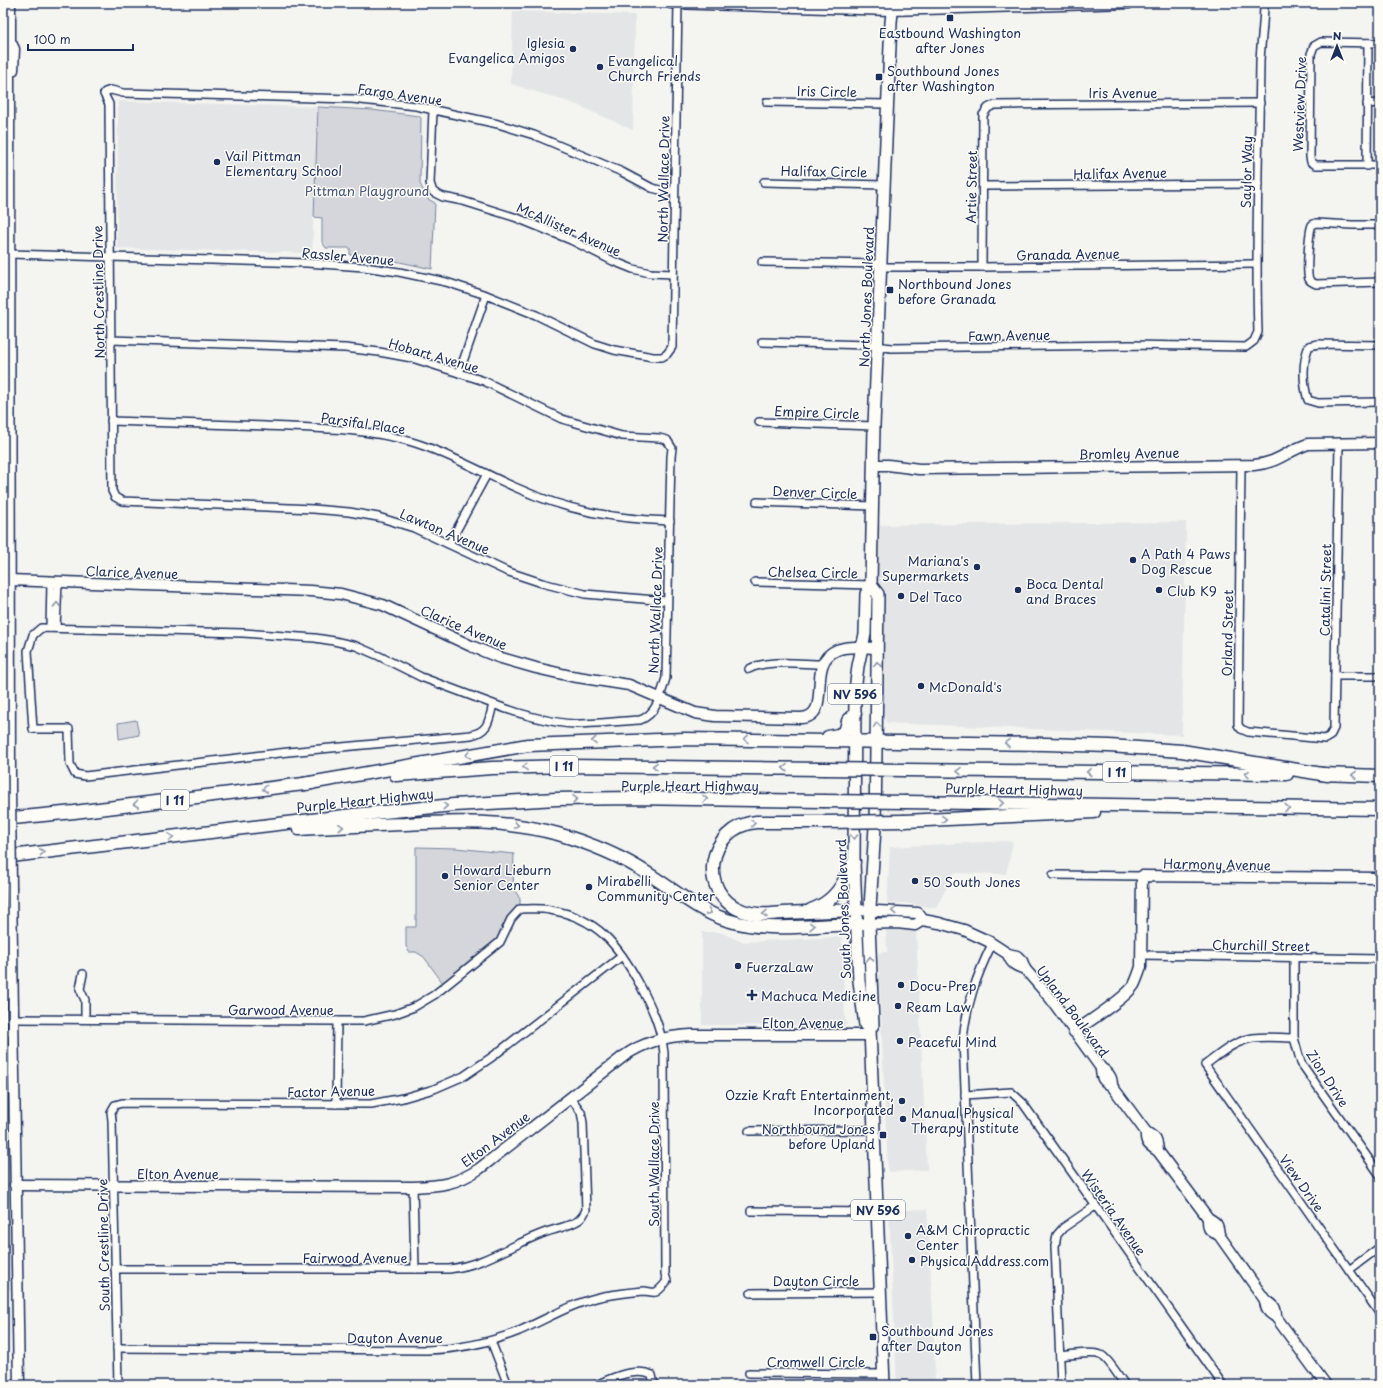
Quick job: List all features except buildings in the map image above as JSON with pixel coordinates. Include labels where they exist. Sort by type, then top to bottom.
[{"type":"highway","points":[[822,740],[844,732],[848,721],[855,714]]},
{"type":"highway","points":[[304,784],[528,745],[568,742],[685,738],[1071,744],[1182,751],[1328,774]]},
{"type":"highway","name":"Purple Heart Highway","points":[[3,819],[59,814],[304,784],[415,773],[524,767],[626,766],[1328,774],[1380,776]]},
{"type":"highway","name":"Purple Heart Highway","points":[[3,857],[399,810],[531,800],[633,798],[1380,809]]},
{"type":"highway","points":[[856,910],[754,913],[734,907],[724,898],[716,885],[714,876],[714,860],[718,849],[724,838],[742,825],[761,822],[905,821],[1118,811],[1248,807]]},
{"type":"highway","points":[[204,833],[459,821],[516,825],[572,838],[614,854],[642,870],[702,909],[732,921],[765,927],[857,924]]},
{"type":"highway","points":[[804,912],[818,907],[834,896],[843,883],[847,870],[854,862]]},
{"type":"main road","name":"North Jones Boulevard","points":[[854,784],[857,672],[865,634],[866,594],[871,585],[874,426],[891,5]]},
{"type":"main road","name":"North Jones Boulevard","points":[[871,585],[878,594],[876,784]]},
{"type":"main road","name":"South Jones Boulevard","points":[[854,784],[854,862],[860,993],[865,1025],[870,1032]]},
{"type":"main road","name":"South Jones Boulevard","points":[[876,784],[874,866],[870,910],[873,1025],[870,1032],[884,1379]]},
{"type":"street","points":[[10,3],[10,41],[5,48],[6,71],[9,73],[10,254],[6,361],[9,580],[6,653],[10,790],[13,1019],[8,1032],[15,1185],[19,1385]]},
{"type":"street","points":[[671,3],[784,5],[1129,3]]},
{"type":"street","name":"North Wallace Drive","points":[[667,354],[672,347],[678,3]]},
{"type":"street","name":"Saylor Way","points":[[1254,341],[1258,332],[1256,264],[1260,60],[1264,3]]},
{"type":"street","name":"Westview Drive","points":[[1366,166],[1316,165],[1311,162],[1311,54],[1314,46],[1321,42],[1368,43]]},
{"type":"street","points":[[1380,43],[1368,43],[1366,166],[1380,165]]},
{"type":"street","name":"Fargo Avenue","points":[[108,90],[123,93],[352,99],[416,106],[498,124],[534,135],[622,172],[652,188],[664,191],[674,191]]},
{"type":"street","name":"North Crestline Drive","points":[[108,90],[104,94],[109,104],[112,491],[115,497]]},
{"type":"street","name":"Iris Circle","points":[[767,102],[887,104]]},
{"type":"street","name":"Iris Avenue","points":[[988,108],[994,105],[1260,103]]},
{"type":"street","points":[[1368,104],[1380,103]]},
{"type":"street","name":"Artie Street","points":[[982,267],[983,115],[988,108]]},
{"type":"street","name":"McAllister Avenue","points":[[433,110],[430,184],[433,192],[442,197],[463,201],[516,218],[571,240],[613,261],[633,269],[650,273],[673,274]]},
{"type":"street","name":"Halifax Circle","points":[[764,182],[884,185]]},
{"type":"street","name":"Halifax Avenue","points":[[983,186],[1258,184]]},
{"type":"street","points":[[1380,225],[1316,223],[1312,225],[1309,232],[1308,275],[1311,281],[1322,285],[1380,282]]},
{"type":"street","name":"Rassler Avenue","points":[[10,254],[307,263],[364,267],[399,272],[446,282],[486,295],[536,315],[595,344],[614,350],[653,357],[662,357],[667,354]]},
{"type":"street","name":"Granada Avenue","points":[[762,262],[881,266],[982,267],[1256,264]]},
{"type":"street","points":[[459,372],[486,295]]},
{"type":"street","name":"Hobart Avenue","points":[[111,340],[345,348],[379,352],[412,358],[484,381],[562,419],[622,436],[659,438],[667,440]]},
{"type":"street","name":"Fawn Avenue","points":[[762,342],[869,345],[891,348],[1122,345],[1246,346],[1254,341]]},
{"type":"street","points":[[1380,345],[1318,344],[1308,346],[1305,354],[1304,389],[1308,400],[1318,403],[1380,402]]},
{"type":"street","name":"Parsifal Place","points":[[111,421],[327,428],[371,433],[412,442],[445,454],[518,489],[555,503],[588,512],[635,520],[670,521]]},
{"type":"street","name":"Empire Circle","points":[[759,422],[874,426]]},
{"type":"street","name":"North Wallace Drive","points":[[53,628],[243,633],[315,638],[334,641],[368,651],[421,677],[493,704],[539,718],[570,724],[640,720],[647,717],[652,712],[666,678],[672,448],[667,440]]},
{"type":"street","name":"Catalini Street","points":[[1330,736],[1334,728],[1336,676],[1339,443]]},
{"type":"street","name":"Bromley Avenue","points":[[874,465],[888,465],[919,469],[1241,466],[1267,464],[1279,459],[1299,447],[1308,444],[1380,443]]},
{"type":"street","name":"Orland Street","points":[[1241,466],[1237,720],[1241,729],[1248,732],[1325,739],[1330,736]]},
{"type":"street","points":[[449,544],[487,474]]},
{"type":"street","name":"Lawton Avenue","points":[[115,497],[122,502],[313,509],[349,512],[378,517],[414,528],[506,571],[542,583],[585,594],[667,601]]},
{"type":"street","name":"Denver Circle","points":[[757,502],[873,506]]},
{"type":"street","name":"Clarice Avenue","points":[[9,580],[311,591],[341,594],[383,605],[470,646],[498,657],[571,676],[629,685],[695,713],[708,715],[806,718],[813,715],[818,707],[819,678],[822,664]]},
{"type":"street","points":[[54,582],[53,628],[41,628],[33,635],[28,651],[33,729],[69,729],[70,764],[75,774],[85,776],[288,752],[471,735],[479,733],[487,726],[493,704]]},
{"type":"street","name":"Chelsea Circle","points":[[754,582],[871,585]]},
{"type":"street","points":[[749,669],[766,663],[822,664],[828,655],[839,649],[877,648]]},
{"type":"street","points":[[1336,676],[1380,676]]},
{"type":"street","name":"Harmony Avenue","points":[[1053,875],[1380,878]]},
{"type":"street","points":[[1074,1032],[1123,996],[1134,985],[1141,967],[1142,876]]},
{"type":"street","name":"South Wallace Drive","points":[[511,919],[520,909],[549,909],[580,919],[596,928],[615,945],[650,1003],[662,1038],[664,1086],[665,1274],[667,1282],[662,1288]]},
{"type":"street","name":"Upland Boulevard","points":[[856,910],[918,913],[923,920],[964,930],[992,944],[1008,954],[1011,962],[1016,966],[1025,969],[1043,988],[1101,1068],[1101,1077],[1105,1082],[1112,1086],[1146,1132],[1145,1139],[1150,1146],[1158,1151],[1208,1218],[1208,1227],[1210,1231],[1219,1235],[1265,1300],[1266,1309],[1269,1313],[1276,1317],[1326,1385]]},
{"type":"street","name":"Garwood Avenue","points":[[13,1019],[336,1021],[364,1021],[379,1019],[414,1007],[434,995],[500,942],[511,919]]},
{"type":"street","name":"Upland Boulevard","points":[[857,924],[897,923],[915,925],[923,920]]},
{"type":"street","points":[[977,1385],[963,1039],[966,1016],[976,977],[992,944]]},
{"type":"street","name":"Churchill Street","points":[[1141,955],[1380,959]]},
{"type":"street","name":"Factor Avenue","points":[[115,1105],[371,1104],[404,1098],[434,1089],[464,1076],[492,1057],[622,956]]},
{"type":"street","name":"Zion Drive","points":[[1294,957],[1294,1038],[1301,1063],[1380,1175]]},
{"type":"street","points":[[83,974],[80,989],[85,1000],[85,1020]]},
{"type":"street","points":[[336,1021],[336,1104]]},
{"type":"street","name":"Elton Avenue","points":[[15,1185],[413,1187],[446,1184],[456,1182],[469,1176],[634,1049],[645,1044],[662,1038],[691,1034],[870,1032]]},
{"type":"street","name":"View Drive","points":[[1294,1038],[1254,1038],[1238,1042],[1223,1051],[1205,1066],[1380,1314]]},
{"type":"street","name":"Wisteria Avenue","points":[[965,1095],[1011,1092],[1022,1102],[1223,1385]]},
{"type":"street","name":"Fairwood Avenue","points":[[115,1269],[449,1269],[480,1262],[542,1234],[578,1221],[583,1216],[586,1210],[584,1128],[581,1112],[571,1098]]},
{"type":"street","name":"South Crestline Drive","points":[[115,1105],[111,1112],[118,1385]]},
{"type":"street","points":[[749,1131],[874,1130]]},
{"type":"street","points":[[413,1187],[415,1269]]},
{"type":"street","points":[[1061,1385],[1055,1246],[1057,1235],[1063,1228],[1095,1206]]},
{"type":"street","points":[[751,1211],[878,1212]]},
{"type":"street","points":[[1349,1270],[1380,1247]]},
{"type":"street","name":"Dayton Avenue","points":[[117,1348],[450,1349],[491,1341],[519,1331],[579,1303],[603,1296],[646,1291],[654,1292],[662,1288]]},
{"type":"street","name":"Dayton Circle","points":[[751,1293],[881,1292]]},
{"type":"street","points":[[491,1341],[508,1385]]},
{"type":"street","points":[[1060,1356],[1093,1354],[1102,1356],[1125,1385]]},
{"type":"street","points":[[596,1385],[613,1378],[645,1372],[652,1375],[654,1385]]},
{"type":"street","name":"Cromwell Circle","points":[[749,1373],[884,1379]]},
{"type":"shaded area","name":"Iglesia Evangelica Amigos","points":[[513,11],[635,15],[633,130],[575,104],[511,84]]},
{"type":"shaded area","name":"Vail Pittman Elementary School","points":[[118,101],[318,107],[312,253],[117,248]]},
{"type":"shaded area","points":[[1186,522],[1182,735],[886,723],[871,624],[872,525]]},
{"type":"shaded area","points":[[1006,841],[1013,842],[1006,874],[954,873],[936,908],[903,903],[887,904],[890,847]]},
{"type":"shaded area","points":[[11,879],[17,1290],[3,1290],[3,883]]},
{"type":"shaded area","points":[[886,928],[916,930],[927,1170],[888,1172],[878,953],[887,952]]},
{"type":"shaded area","points":[[702,932],[720,932],[742,942],[842,937],[845,1020],[848,1024],[843,1026],[702,1025]]},
{"type":"shaded area","points":[[927,1209],[934,1333],[935,1385],[897,1385],[889,1211]]},
{"type":"green space","name":"Pittman Playground","points":[[318,107],[372,110],[419,116],[421,118],[420,184],[428,199],[435,203],[432,269],[395,261],[350,255],[350,248],[326,248],[322,242],[322,218],[314,217]]},
{"type":"green space","points":[[136,720],[139,735],[119,739],[118,723]]},
{"type":"green space","points":[[416,847],[456,848],[514,854],[513,887],[520,899],[520,909],[500,942],[445,986],[424,957],[416,952],[409,952],[406,946],[406,927],[416,927]]},
{"type":"green space","points":[[4,1290],[5,1385],[3,1385]]},
{"type":"place","name":"Eastbound Washington after Jones","points":[[950,18]]},
{"type":"place","name":"Iglesia Evangelica Amigos","points":[[573,49]]},
{"type":"place","name":"Evangelical Church Friends","points":[[600,67]]},
{"type":"place","name":"Southbound Jones after Washington","points":[[879,77]]},
{"type":"place","name":"Vail Pittman Elementary School","points":[[217,162]]},
{"type":"place","name":"Northbound Jones before Granada","points":[[890,290]]},
{"type":"place","name":"A Path 4 Paws Dog Rescue","points":[[1133,560]]},
{"type":"place","name":"Mariana's Supermarkets","points":[[977,567]]},
{"type":"place","name":"Boca Dental and Braces","points":[[1018,590]]},
{"type":"place","name":"Club K9","points":[[1159,590]]},
{"type":"place","name":"Del Taco","points":[[901,596]]},
{"type":"place","name":"McDonald's","points":[[921,686]]},
{"type":"place","name":"Howard Lieburn Senior Center","points":[[445,876]]},
{"type":"place","name":"50 South Jones","points":[[915,881]]},
{"type":"place","name":"Mirabelli Community Center","points":[[589,887]]},
{"type":"place","name":"FuerzaLaw","points":[[738,966]]},
{"type":"place","name":"Docu-Prep","points":[[901,985]]},
{"type":"place","name":"Machuca Medicine","points":[[752,995]]},
{"type":"place","name":"Ream Law","points":[[898,1006]]},
{"type":"place","name":"Peaceful Mind","points":[[900,1041]]},
{"type":"place","name":"Ozzie Kraft Entertainment, Incorporated","points":[[902,1101]]},
{"type":"place","name":"Manual Physical Therapy Institute","points":[[903,1119]]},
{"type":"place","name":"Northbound Jones before Upland","points":[[883,1135]]},
{"type":"place","name":"A&M Chiropractic Center","points":[[908,1236]]},
{"type":"place","name":"PhysicalAddress.com","points":[[912,1260]]},
{"type":"place","name":"Southbound Jones after Dayton","points":[[873,1337]]}]
